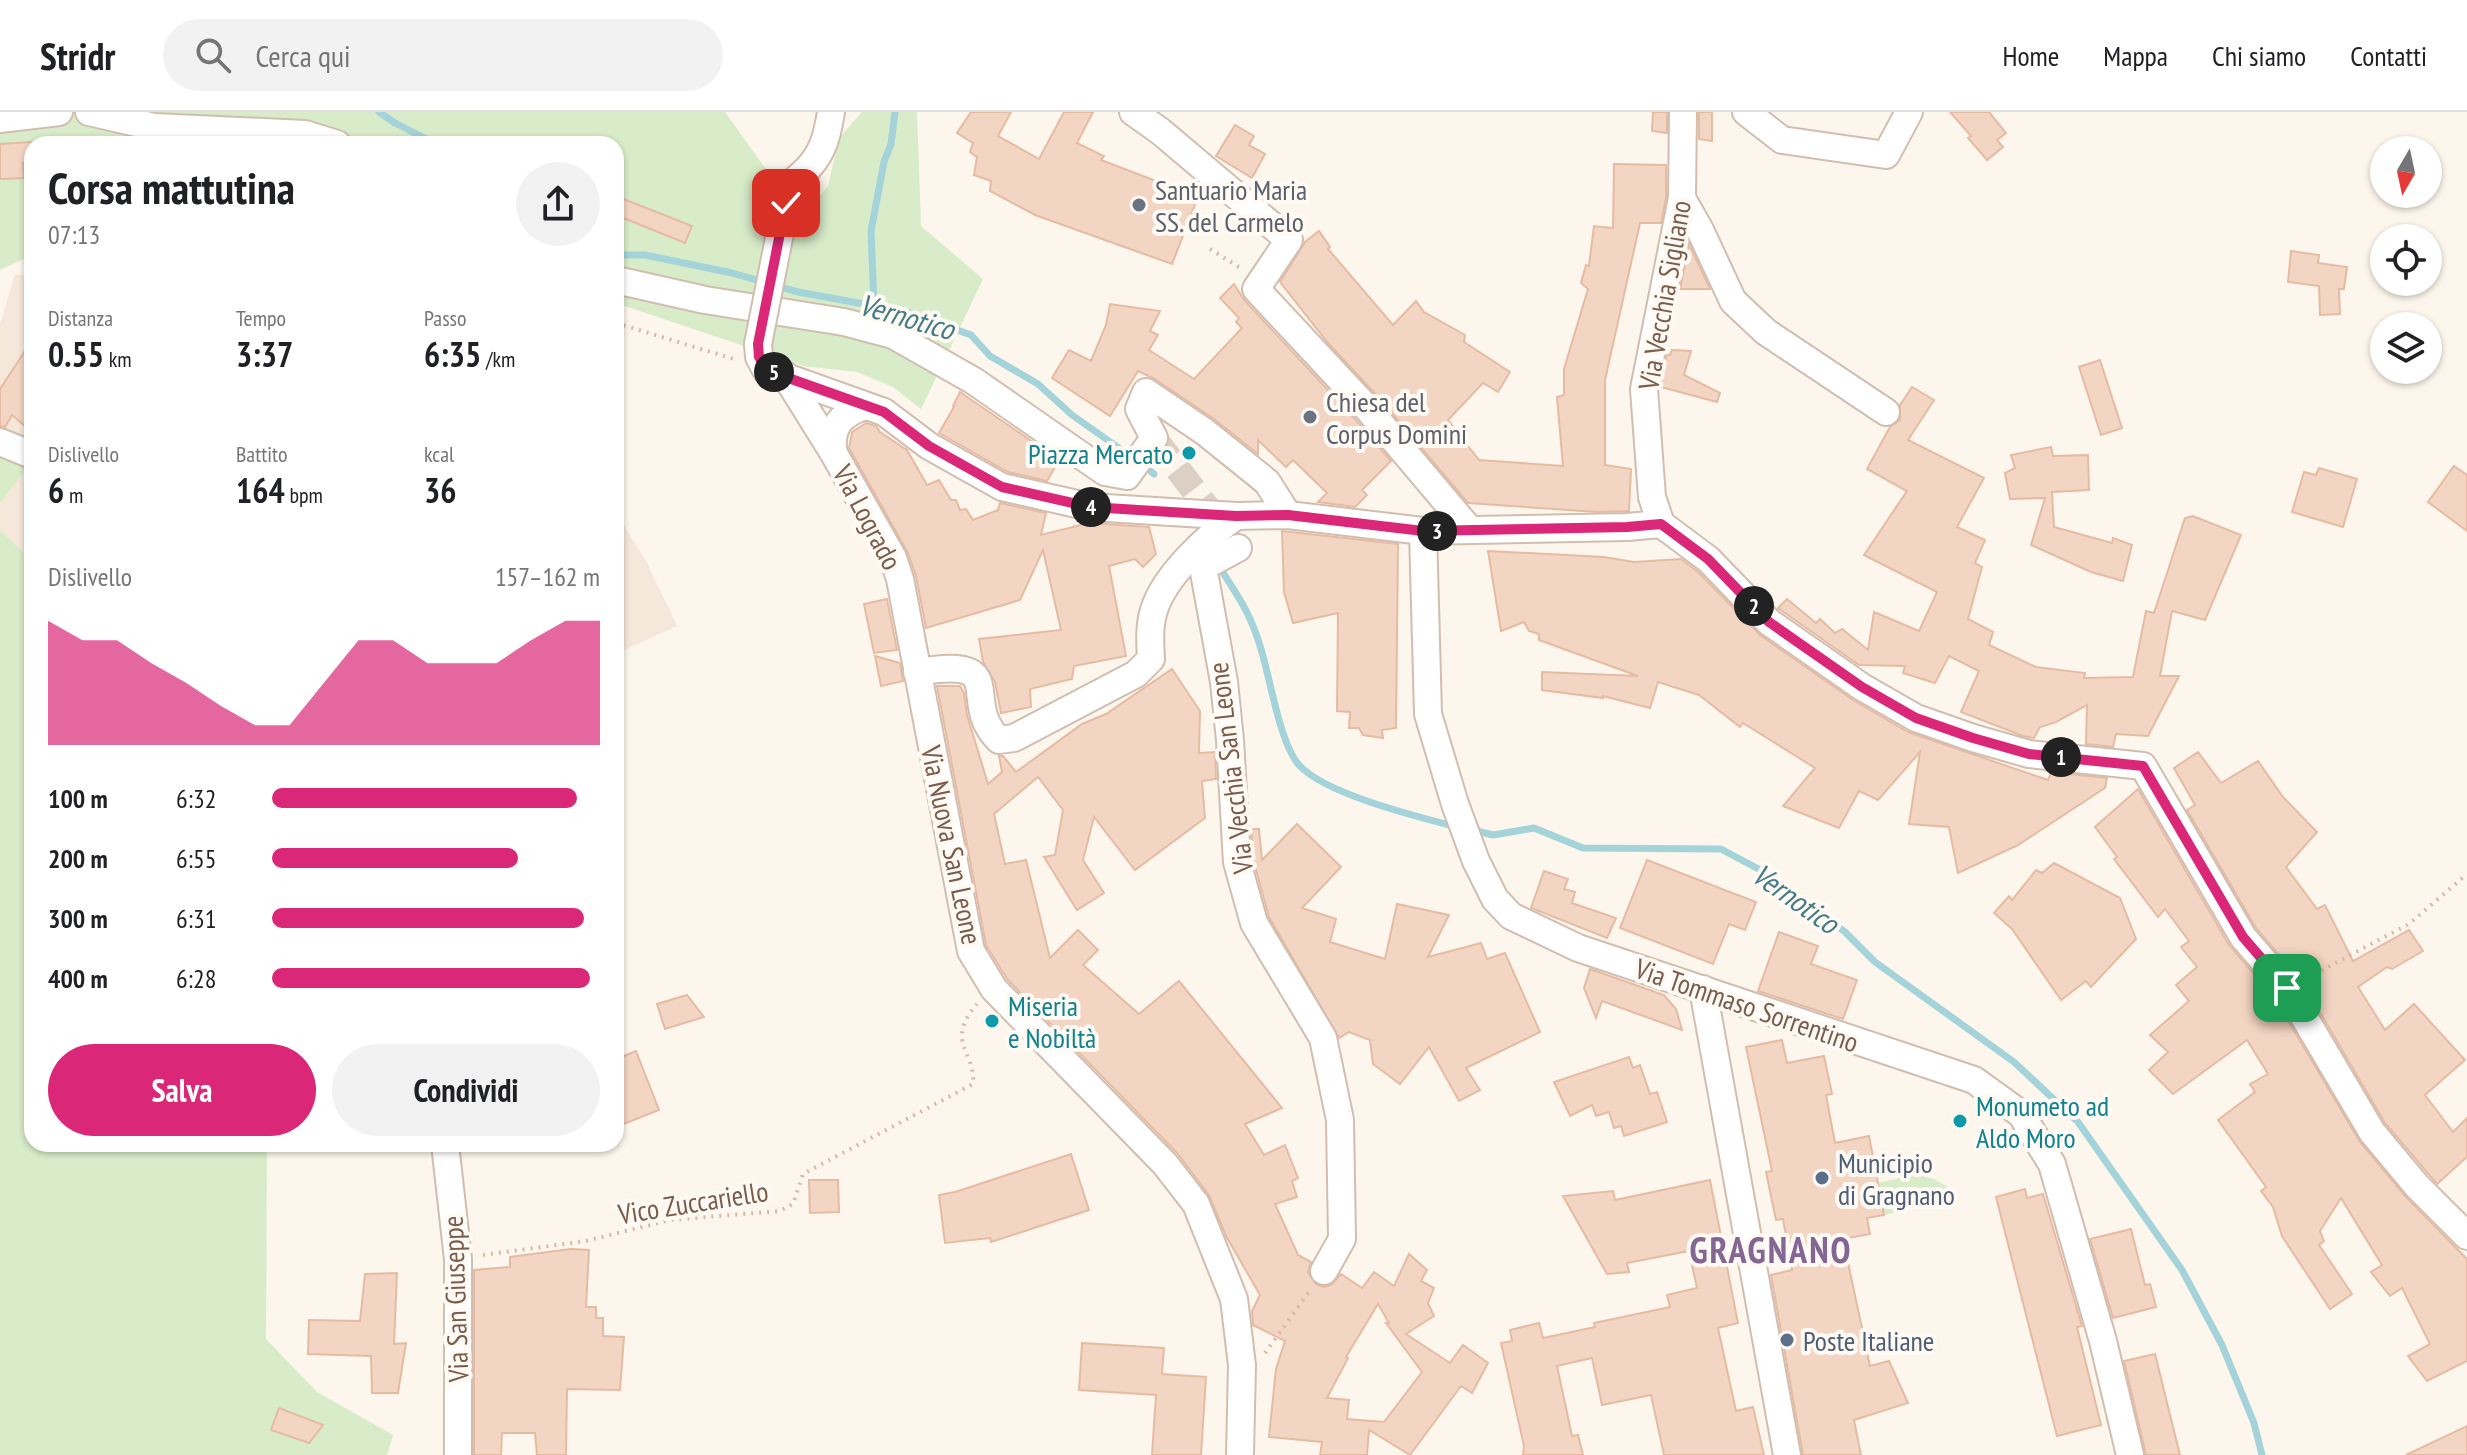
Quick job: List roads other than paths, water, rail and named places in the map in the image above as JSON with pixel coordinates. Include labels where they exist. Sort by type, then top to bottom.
[{"type":"street","points":[[0,119],[59,112]]},
{"type":"street","points":[[89,112],[154,127],[311,136]]},
{"type":"street","name":"Via Logrado","points":[[831,112],[826,140],[812,164],[790,184],[758,344],[759,357],[775,372],[833,452],[893,558],[900,579],[917,672]]},
{"type":"street","points":[[1133,112],[1160,131],[1289,240],[1256,289],[1368,409],[1470,530]]},
{"type":"street","name":"Via Vecchia Sigliano","points":[[1661,524],[1652,497],[1644,389],[1682,198],[1683,112]]},
{"type":"street","points":[[1746,112],[1782,140],[1886,155],[1909,112]]},
{"type":"street","points":[[1682,198],[1733,301],[1766,332],[1886,412]]},
{"type":"street","points":[[624,282],[705,300],[844,322],[893,335],[974,381],[1105,472],[1127,476],[1154,438],[1139,409],[1146,392],[1205,432],[1267,482],[1288,515]]},
{"type":"street","points":[[775,372],[884,412],[929,446],[1002,487],[1090,507],[1236,516],[1288,515],[1423,531],[1661,524],[1708,559],[1769,622],[1862,687],[1916,718],[2029,754],[2143,766],[2243,937],[2287,988],[2372,1132],[2417,1186],[2467,1236]]},
{"type":"street","points":[[833,452],[832,433],[842,418],[865,406]]},
{"type":"street","points":[[0,442],[24,452]]},
{"type":"street","points":[[917,672],[967,669],[980,686],[987,728],[999,740],[1014,738],[1136,674],[1151,659],[1150,630],[1155,606],[1191,554],[1212,533],[1236,516]]},
{"type":"street","name":"Via Tommaso Sorrentino","points":[[1423,531],[1428,714],[1455,804],[1476,861],[1495,899],[1511,916],[1578,948],[1974,1080],[2021,1114],[2052,1164],[2103,1341],[2130,1455]]},
{"type":"street","name":"Via Vecchia San Leone","points":[[1238,548],[1203,567],[1224,682],[1237,862],[1254,923],[1323,1038],[1340,1120],[1342,1201],[1342,1239],[1324,1271]]},
{"type":"street","name":"Via Nuova San Leone","points":[[917,672],[971,951],[994,989],[1165,1164],[1196,1204],[1234,1299],[1242,1365],[1240,1455]]},
{"type":"street","points":[[1703,989],[1787,1455]]},
{"type":"street","name":"Via San Giuseppe","points":[[446,1152],[458,1259],[458,1455]]},
{"type":"waterway","name":"Vernotico","points":[[379,112],[420,136]]},
{"type":"waterway","points":[[874,305],[871,231],[884,162],[891,144],[895,112]]},
{"type":"waterway","name":"Vernotico","points":[[624,255],[645,255],[732,273],[798,292],[908,312],[971,335],[990,356],[1038,384],[1072,415],[1133,458]]},
{"type":"waterway","name":"Vernotico","points":[[1143,465],[1154,474]]},
{"type":"waterway","name":"Vernotico","points":[[1220,568],[1253,626],[1281,727],[1299,765],[1312,776],[1350,795],[1457,827]]},
{"type":"waterway","name":"Vernotico","points":[[1473,830],[1493,835],[1534,828],[1583,848],[1721,849],[1766,873],[1845,932],[1875,962],[2014,1062],[2078,1122],[2182,1270],[2222,1345],[2254,1423],[2262,1455]]},
{"type":"tunnel","points":[[1154,438],[1222,527]]},
{"type":"place","name":"Santuario Maria SS. del Carmelo","points":[[1139,205]]},
{"type":"place","name":"Chiesa del Corpus Domini","points":[[1310,417]]},
{"type":"place","name":"Piazza Mercato","points":[[1189,453]]},
{"type":"place","name":"Miseria e Nobiltà","points":[[992,1021]]},
{"type":"place","name":"Monumeto ad Aldo Moro","points":[[1960,1121]]},
{"type":"place","name":"Municipio di Gragnano","points":[[1822,1178]]},
{"type":"place","name":"Poste Italiane","points":[[1787,1340]]},
{"type":"district","name":"GRAGNANO","points":[[1771,1249]]}]
